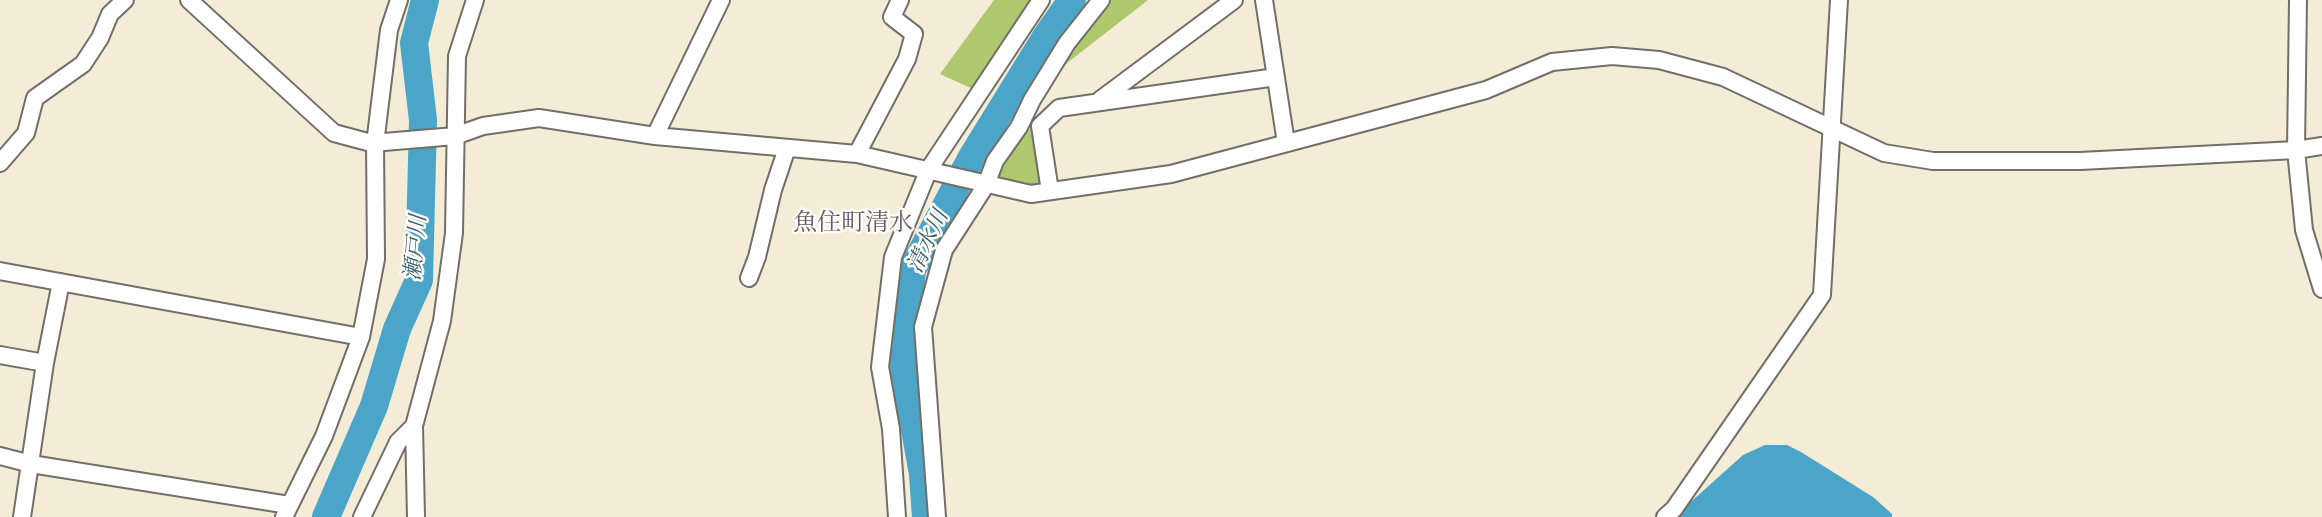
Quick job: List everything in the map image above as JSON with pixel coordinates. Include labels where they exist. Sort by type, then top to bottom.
[{"type":"street","points":[[0,163],[26,133],[35,98],[83,64],[100,39],[110,15],[125,0]]},
{"type":"street","points":[[189,0],[334,133],[380,143],[450,137],[483,126],[539,118],[655,136],[857,154],[1031,194],[1170,174],[1486,90],[1552,62],[1612,56],[1659,60],[1723,77],[1884,153],[1933,161],[2080,161],[2296,150],[2322,146]]},
{"type":"street","points":[[0,456],[32,464],[287,511],[324,436],[361,337],[376,259],[380,143],[389,30],[399,0]]},
{"type":"street","points":[[416,517],[414,426],[442,321],[454,233],[450,137],[457,56],[475,0]]},
{"type":"street","points":[[655,136],[721,0]]},
{"type":"street","points":[[857,154],[910,51],[914,34],[892,17],[900,0]]},
{"type":"street","points":[[897,517],[891,429],[880,367],[893,257],[928,169],[1041,0]]},
{"type":"street","points":[[937,517],[923,327],[944,249],[986,185],[995,161],[1019,127],[1032,100],[1067,43],[1101,0]]},
{"type":"street","points":[[1099,101],[1234,0]]},
{"type":"street","points":[[1264,0],[1286,143]]},
{"type":"street","points":[[1665,517],[1674,509],[1822,295],[1839,0]]},
{"type":"street","points":[[2298,0],[2296,150],[2304,230],[2322,288]]},
{"type":"street","points":[[1050,192],[1040,126],[1059,108],[1276,77]]},
{"type":"street","points":[[749,278],[787,148]]},
{"type":"street","points":[[0,271],[361,337]]},
{"type":"street","points":[[22,517],[32,464],[45,363],[61,282]]},
{"type":"street","points":[[0,355],[45,363]]},
{"type":"street","points":[[362,517],[398,442],[414,426]]},
{"type":"green space","points":[[994,0],[1034,0],[973,89],[940,74]]},
{"type":"green space","points":[[1110,0],[1148,0],[1062,67]]},
{"type":"green space","points":[[1033,125],[1041,182],[1036,186],[993,181],[1001,162]]},
{"type":"water","points":[[1765,445],[1787,445],[1801,452],[1873,497],[1892,514],[1892,517],[1674,517],[1743,455]]},
{"type":"waterway","name":"瀬戸川","points":[[326,517],[374,406],[397,329],[419,280],[423,120],[414,43],[425,0]]},
{"type":"waterway","name":"清水川","points":[[926,517],[923,474],[903,363],[912,270],[972,157],[1046,37],[1072,0]]},
{"type":"district","name":"魚住町清水","points":[[853,224]]}]
